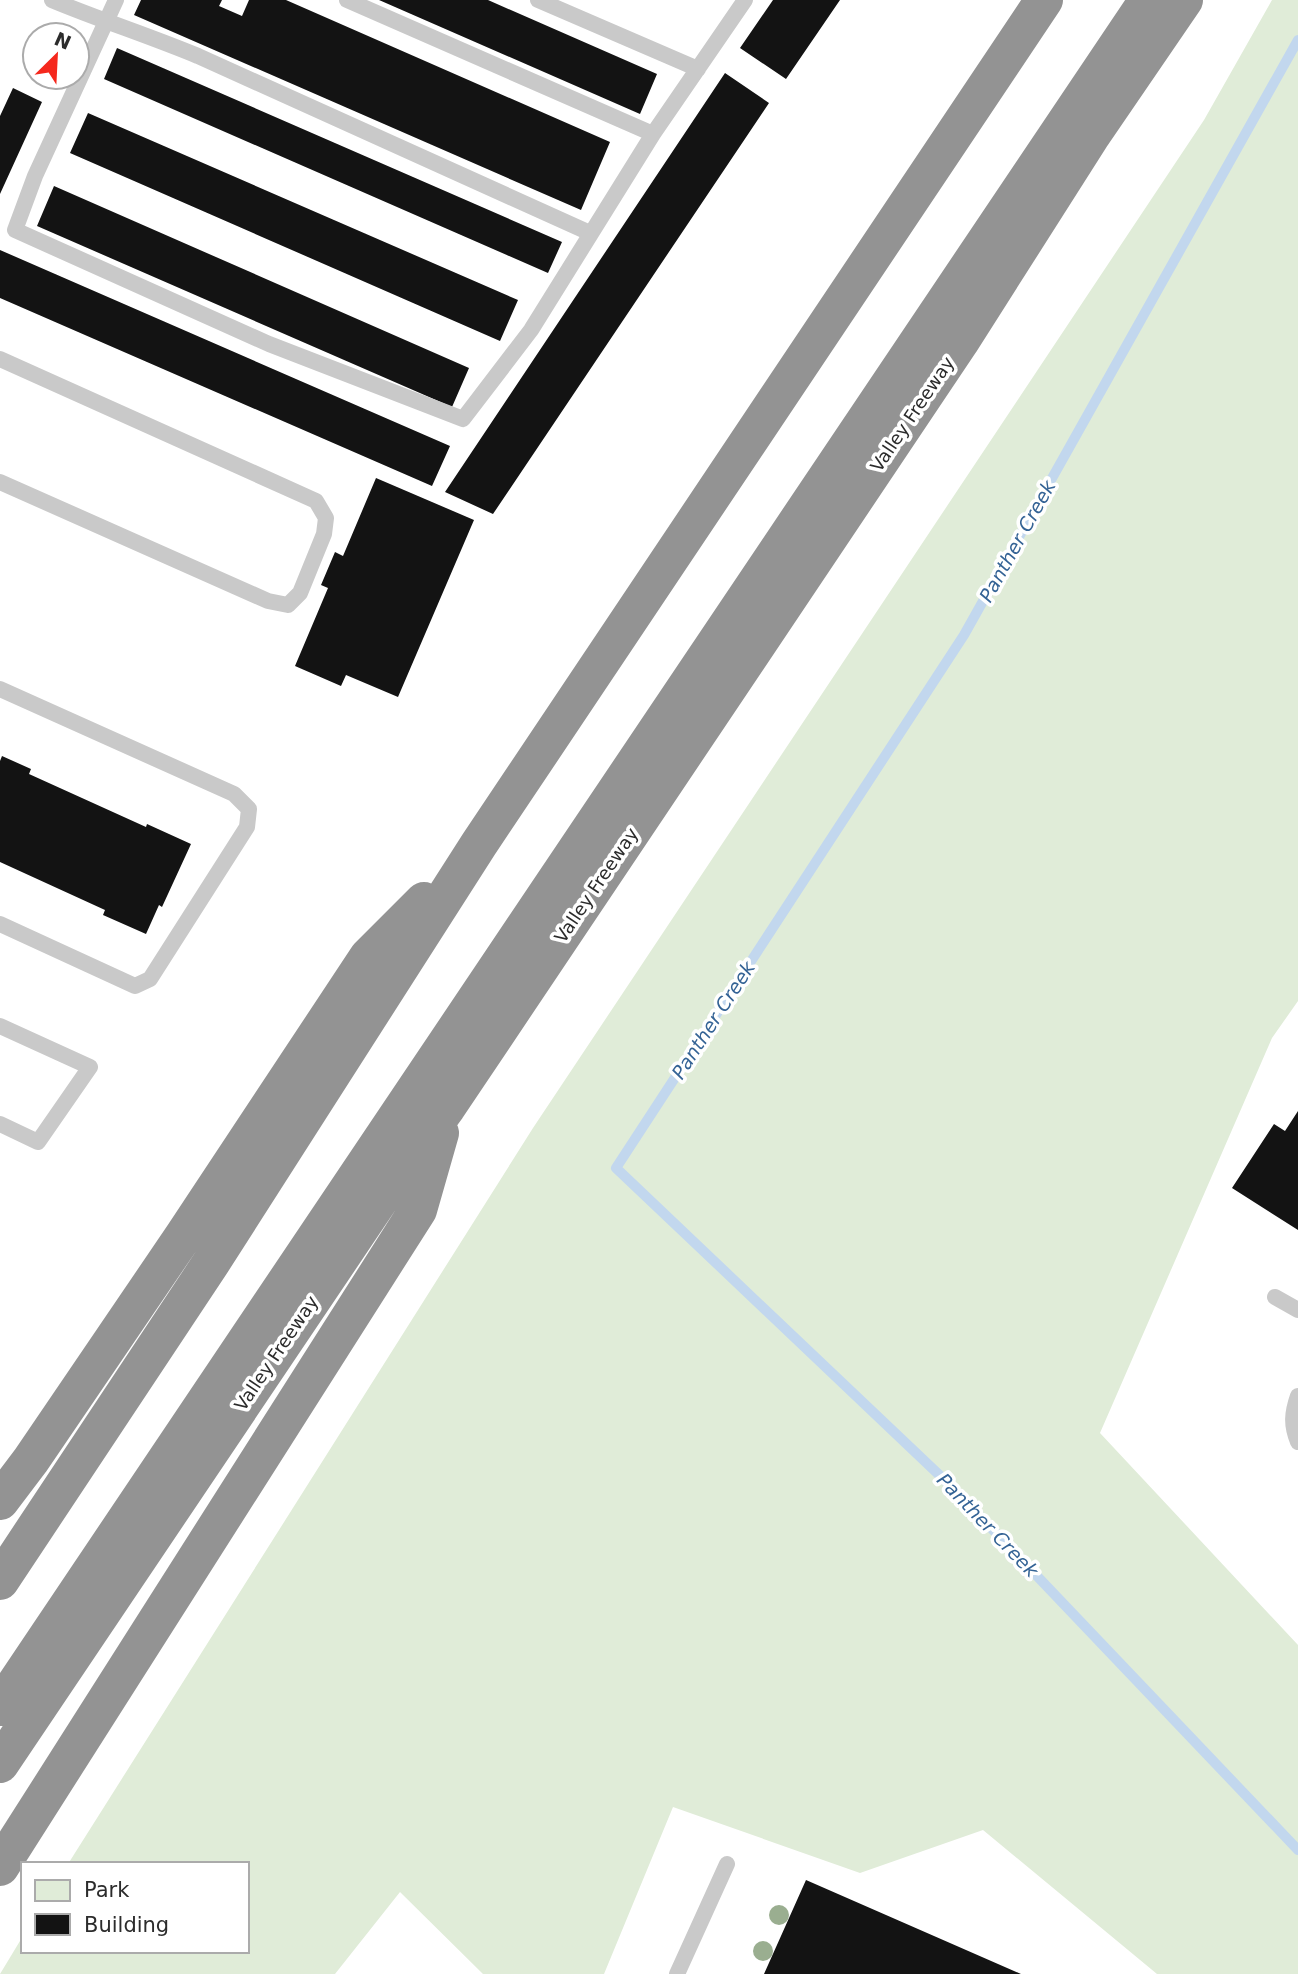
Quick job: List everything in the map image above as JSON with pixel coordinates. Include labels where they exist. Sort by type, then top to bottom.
[{"type":"highway","points":[[0,1581],[211,1263],[479,844],[1044,0]]},
{"type":"highway","points":[[0,1707],[1148,0]]},
{"type":"highway","name":"Valley Freeway","points":[[0,1764],[374,1207],[447,1107],[960,342],[1091,136],[1184,0]]},
{"type":"highway","points":[[0,1501],[115,1336],[368,957],[479,844]]},
{"type":"highway","points":[[0,1867],[418,1210],[447,1107]]},
{"type":"lane","points":[[52,0],[106,23],[155,38],[198,56],[590,233]]},
{"type":"lane","points":[[116,0],[35,176],[15,230],[269,344],[463,419],[531,330],[653,134],[744,0]]},
{"type":"lane","points":[[347,0],[653,134]]},
{"type":"lane","points":[[538,0],[698,69]]},
{"type":"lane","points":[[0,359],[316,501],[326,518],[324,534],[300,593],[288,605],[268,601],[0,482]]},
{"type":"lane","points":[[0,689],[234,794],[248,809],[247,827],[150,979],[135,986],[0,924]]},
{"type":"lane","points":[[0,1026],[90,1067],[38,1142],[1,1126]]},
{"type":"lane","points":[[1275,1297],[1298,1310]]},
{"type":"lane","points":[[1298,1396],[1293,1413],[1293,1430],[1298,1442]]},
{"type":"lane","points":[[677,1974],[727,1864]]},
{"type":"green space","points":[[1272,0],[1298,0],[1298,1001],[1272,1038],[1100,1433],[1298,1645],[1298,1974],[1157,1974],[983,1830],[860,1873],[673,1807],[604,1974],[483,1974],[400,1892],[335,1974],[0,1974],[21,1939],[21,1953],[248,1953],[248,1862],[69,1862],[533,1128],[1204,120]]},
{"type":"building","points":[[141,0],[222,0],[219,6],[242,16],[249,0],[286,0],[610,142],[581,210],[134,15]]},
{"type":"building","points":[[379,0],[488,0],[657,74],[640,114]]},
{"type":"building","points":[[773,0],[840,0],[786,79],[740,48]]},
{"type":"building","points":[[117,48],[562,242],[548,273],[104,79]]},
{"type":"building","points":[[725,73],[769,103],[493,514],[445,492]]},
{"type":"building","points":[[13,88],[42,102],[0,194],[0,116]]},
{"type":"building","points":[[88,113],[518,300],[500,341],[70,153]]},
{"type":"building","points":[[54,186],[469,368],[452,407],[37,226]]},
{"type":"building","points":[[0,250],[450,446],[432,486],[0,298]]},
{"type":"building","points":[[376,478],[474,520],[398,697],[346,675],[341,686],[295,666],[328,588],[321,585],[335,552],[343,556]]},
{"type":"building","points":[[2,756],[31,769],[29,774],[146,827],[147,824],[191,844],[162,907],[159,905],[146,934],[103,915],[105,910],[0,862]]},
{"type":"building","points":[[1298,1111],[1298,1230],[1232,1188],[1274,1124],[1285,1131]]},
{"type":"building","points":[[806,1880],[1021,1974],[764,1974]]},
{"type":"waterway","name":"Panther Creek","points":[[1298,40],[964,635],[616,1168],[953,1488],[1298,1850]]}]
